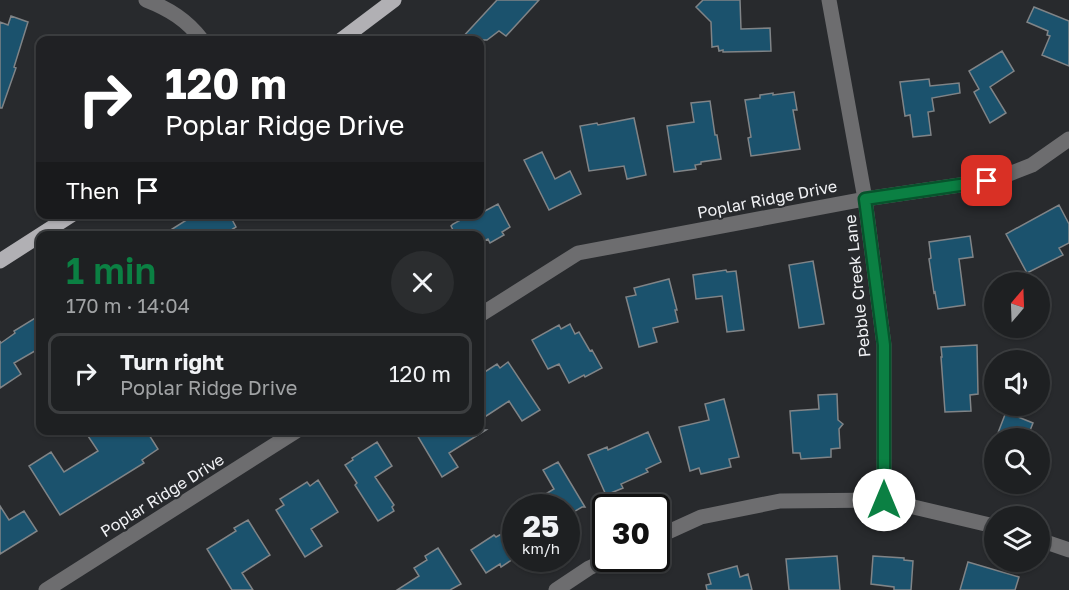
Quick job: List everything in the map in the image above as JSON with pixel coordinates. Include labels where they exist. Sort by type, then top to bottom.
[{"type":"main road","points":[[346,36],[394,0]]},
{"type":"main road","points":[[47,231],[65,219]]},
{"type":"main road","points":[[0,261],[36,238]]},
{"type":"street","points":[[146,0],[173,12],[198,36]]},
{"type":"street","name":"Pebble Creek Lane","points":[[829,0],[865,199],[884,345],[884,500]]},
{"type":"street","name":"Poplar Ridge Drive","points":[[484,312],[578,253],[865,199],[987,181],[1032,165],[1069,139]]},
{"type":"street","name":"Poplar Ridge Drive","points":[[46,590],[290,435]]},
{"type":"street","points":[[670,531],[701,517],[780,501],[884,500],[984,524]]},
{"type":"street","points":[[1050,543],[1069,550]]},
{"type":"street","points":[[556,590],[592,567]]},
{"type":"building","points":[[497,0],[539,0],[506,36],[499,31],[487,40],[484,40],[484,36],[464,36]]},
{"type":"building","points":[[703,0],[740,0],[741,29],[770,28],[771,51],[723,52],[723,50],[719,51],[718,46],[712,47],[711,22],[696,7]]},
{"type":"building","points":[[1034,7],[1069,21],[1069,66],[1042,55],[1050,36],[1047,35],[1048,31],[1027,22]]},
{"type":"building","points":[[11,16],[28,22],[14,67],[16,68],[2,108],[0,108],[0,22],[8,25]]},
{"type":"building","points":[[1002,51],[1014,71],[990,87],[1006,113],[990,123],[974,92],[979,89],[969,71]]},
{"type":"building","points":[[929,79],[930,86],[959,83],[960,93],[932,98],[934,111],[928,112],[931,135],[913,137],[910,115],[905,116],[900,82]]},
{"type":"building","points":[[794,92],[797,110],[793,110],[800,149],[751,156],[748,138],[751,137],[745,100],[760,98],[760,95]]},
{"type":"building","points":[[710,101],[721,159],[701,162],[695,165],[696,169],[674,172],[667,126],[694,122],[691,103]]},
{"type":"building","points":[[634,118],[646,175],[627,179],[624,166],[589,171],[580,126]]},
{"type":"building","points":[[542,152],[555,179],[570,171],[581,194],[549,210],[524,160]]},
{"type":"building","points":[[498,204],[510,227],[502,232],[504,235],[490,243],[488,239],[484,241],[484,231],[454,231],[451,226],[462,219],[484,219],[484,211]]},
{"type":"building","points":[[1059,205],[1069,224],[1069,243],[1059,248],[1063,255],[1029,272],[1026,272],[1006,234]]},
{"type":"building","points":[[188,219],[232,219],[236,227],[230,231],[169,231]]},
{"type":"building","points":[[970,236],[973,257],[959,259],[965,305],[938,309],[929,259],[931,258],[929,242]]},
{"type":"building","points":[[813,261],[824,324],[799,328],[789,265]]},
{"type":"building","points":[[726,270],[727,272],[736,271],[744,330],[727,332],[722,296],[696,299],[693,275]]},
{"type":"building","points":[[669,279],[678,322],[653,328],[657,342],[639,347],[626,297],[636,295],[634,288]]},
{"type":"building","points":[[36,317],[36,350],[14,363],[21,374],[0,388],[0,341],[1,343],[15,333],[14,331]]},
{"type":"building","points":[[570,324],[575,334],[579,332],[602,368],[569,383],[559,364],[548,369],[532,340],[559,325],[561,329]]},
{"type":"building","points":[[977,345],[978,394],[970,395],[971,411],[945,412],[941,347]]},
{"type":"building","points":[[508,362],[540,410],[522,421],[509,401],[484,417],[484,372],[497,364],[500,368]]},
{"type":"building","points":[[837,394],[838,420],[843,424],[839,429],[840,448],[831,449],[831,457],[801,459],[800,453],[793,453],[790,411],[819,409],[818,395]]},
{"type":"building","points":[[724,399],[739,457],[729,459],[731,467],[701,474],[699,468],[690,471],[679,427],[709,420],[705,404]]},
{"type":"building","points":[[1004,416],[1016,416],[1033,423],[1031,428],[1000,428]]},
{"type":"building","points":[[648,432],[661,462],[646,469],[648,472],[621,484],[623,488],[606,494],[588,455],[607,447],[608,450]]},
{"type":"building","points":[[87,435],[149,435],[158,449],[142,460],[144,463],[60,515],[29,466],[51,452],[64,472],[98,451]]},
{"type":"building","points":[[417,435],[478,435],[449,453],[458,467],[442,477]]},
{"type":"building","points":[[377,442],[392,466],[375,477],[394,505],[392,507],[394,511],[378,521],[345,465]]},
{"type":"building","points":[[558,462],[577,494],[546,494],[554,489],[543,470]]},
{"type":"building","points":[[318,480],[338,512],[311,529],[322,546],[305,557],[276,510],[284,505],[280,499],[307,482],[310,486]]},
{"type":"building","points":[[0,506],[9,520],[24,511],[37,531],[0,554]]},
{"type":"building","points":[[248,520],[270,555],[242,573],[253,590],[232,590],[207,549],[236,531],[234,528]]},
{"type":"building","points":[[502,534],[502,566],[500,564],[486,573],[471,550],[494,535],[496,537]]},
{"type":"building","points":[[438,548],[461,584],[450,590],[397,590],[419,576],[414,568],[427,560],[425,556]]},
{"type":"building","points":[[837,556],[840,590],[789,590],[786,559]]},
{"type":"building","points":[[873,556],[904,558],[904,560],[913,561],[911,590],[894,590],[894,587],[871,584]]},
{"type":"building","points":[[968,562],[984,567],[984,572],[1002,572],[1019,577],[1015,590],[960,590]]},
{"type":"building","points":[[737,566],[740,577],[748,574],[752,590],[707,590],[706,585],[711,584],[708,574]]},
{"type":"route","points":[[884,500],[884,345],[865,199],[987,181]]}]
